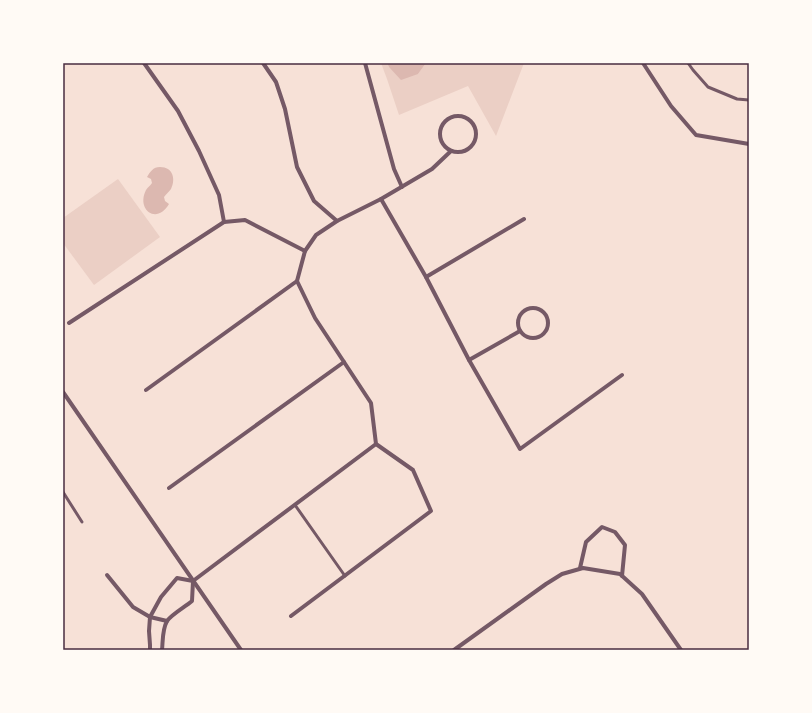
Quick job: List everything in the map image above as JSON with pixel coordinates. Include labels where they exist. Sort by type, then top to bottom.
[{"type":"street","points":[[144,63],[178,111],[199,152],[219,195],[224,222]]},
{"type":"street","points":[[263,63],[276,82],[285,109],[297,167],[314,201],[337,221]]},
{"type":"street","points":[[365,63],[394,169],[402,187]]},
{"type":"street","points":[[643,63],[671,106],[696,135],[749,144]]},
{"type":"street","points":[[452,116],[464,116],[474,123],[477,135],[476,140],[473,146],[468,150],[463,152],[451,151],[442,143],[440,130],[446,120],[452,116]]},
{"type":"street","points":[[291,616],[431,511],[413,470],[376,444],[371,403],[315,318],[298,281],[305,251],[316,235],[337,221],[381,199],[432,169],[451,151]]},
{"type":"street","points":[[381,199],[426,277],[469,360],[520,449],[622,375]]},
{"type":"street","points":[[426,277],[524,219]]},
{"type":"street","points":[[69,323],[224,222],[245,220],[305,251]]},
{"type":"street","points":[[146,390],[298,281]]},
{"type":"street","points":[[537,308],[546,314],[549,324],[548,329],[541,336],[532,339],[527,338],[520,331],[518,326],[519,316],[527,309],[537,308]]},
{"type":"street","points":[[469,360],[520,331]]},
{"type":"street","points":[[168,488],[344,362]]},
{"type":"street","points":[[63,392],[241,650]]},
{"type":"street","points":[[150,650],[150,617],[161,597],[177,578],[193,581],[376,444]]},
{"type":"street","points":[[580,568],[586,542],[602,527],[615,532],[625,545],[622,576]]},
{"type":"street","points":[[455,650],[546,584],[562,574],[580,568],[620,574],[642,594],[681,650]]},
{"type":"street","points":[[107,575],[133,608],[150,617],[167,621]]},
{"type":"street","points":[[162,650],[164,631],[167,621],[192,602],[193,581]]},
{"type":"lane","points":[[688,63],[708,88],[737,99],[749,100]]},
{"type":"lane","points":[[63,492],[82,522]]},
{"type":"lane","points":[[295,505],[345,576]]},
{"type":"shaded area","points":[[381,63],[387,63],[389,67],[418,74],[426,63],[524,63],[496,136],[468,86],[399,115]]},
{"type":"shaded area","points":[[387,63],[426,63],[418,74],[401,80]]},
{"type":"shaded area","points":[[160,167],[171,171],[173,181],[171,189],[164,197],[165,201],[169,204],[164,210],[154,214],[146,209],[144,197],[146,190],[152,183],[151,179],[147,177],[154,169]]},
{"type":"shaded area","points":[[118,179],[160,237],[94,285],[63,243],[63,218]]}]
